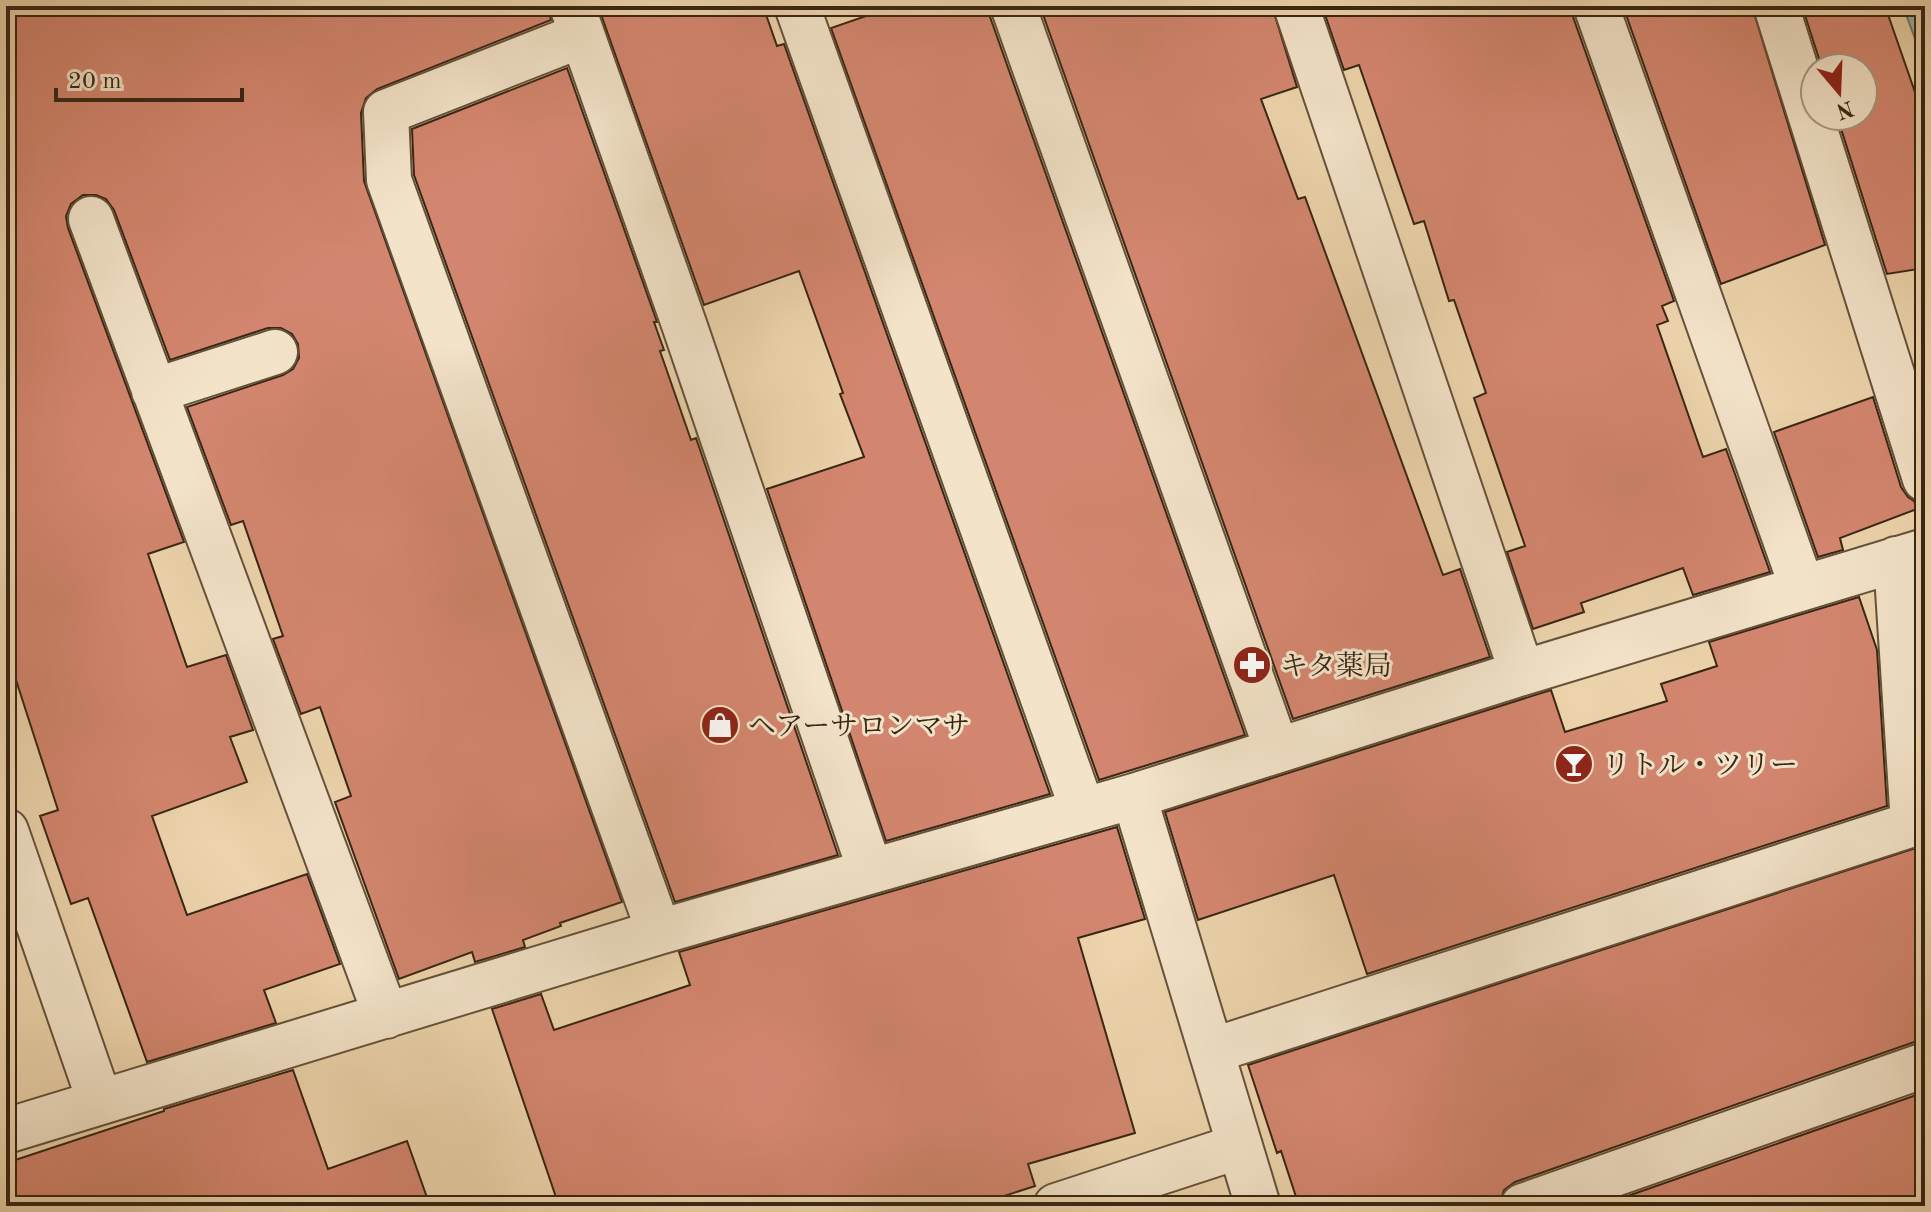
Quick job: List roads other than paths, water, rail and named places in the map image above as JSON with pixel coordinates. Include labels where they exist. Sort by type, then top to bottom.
[{"type":"street","points":[[797,6],[1083,811]]},
{"type":"street","points":[[1013,6],[1277,750]]},
{"type":"street","points":[[1296,6],[1522,673]]},
{"type":"street","points":[[1596,6],[1802,587]]},
{"type":"street","points":[[1776,6],[1925,479]]},
{"type":"street","points":[[659,932],[389,180],[386,112],[577,20],[870,870]]},
{"type":"street","points":[[91,219],[386,1016]]},
{"type":"street","points":[[154,391],[275,352]]},
{"type":"street","points":[[6,1131],[659,932],[1134,796],[1910,555],[1913,824],[1211,1051]]},
{"type":"street","points":[[1134,796],[1258,1206]]},
{"type":"street","points":[[6,831],[100,1102]]},
{"type":"street","points":[[1523,1206],[1925,1065]]},
{"type":"street","points":[[1056,1206],[1240,1146]]},
{"type":"place","name":"キタ薬局","points":[[1252,665]]},
{"type":"place","name":"ヘアーサロンマサ","points":[[720,725]]},
{"type":"place","name":"リトル・ツリー","points":[[1574,764]]}]
